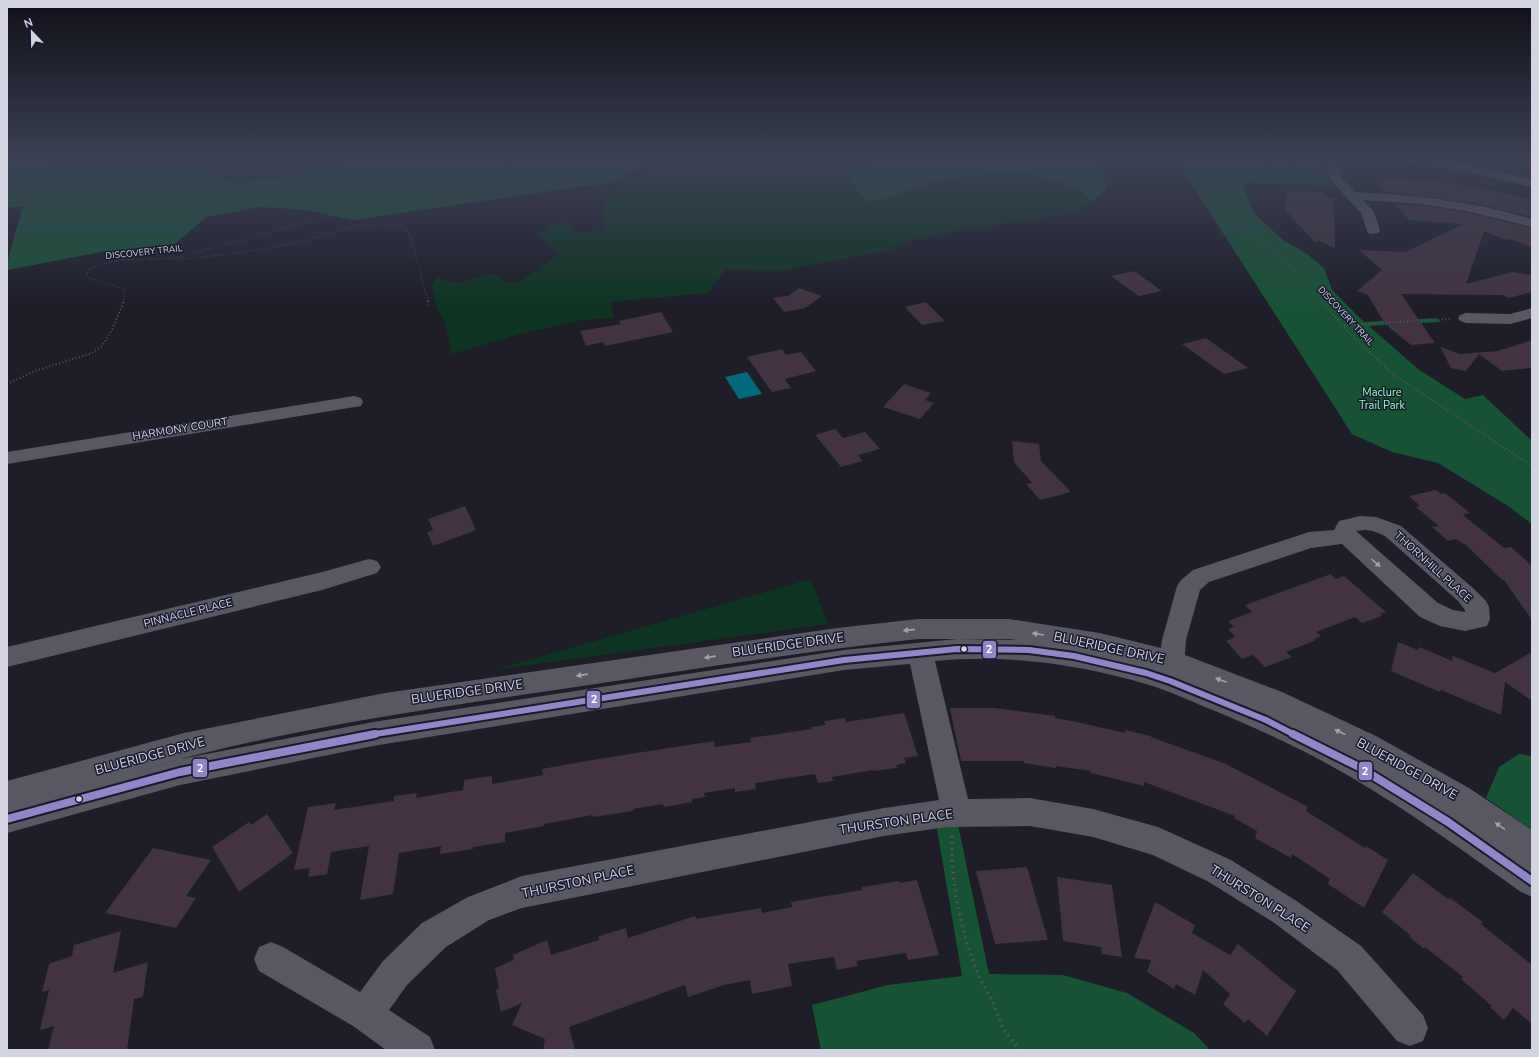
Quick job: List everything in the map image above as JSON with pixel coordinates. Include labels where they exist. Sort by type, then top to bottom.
[{"type":"street","points":[[1365,209],[1373,230]]},
{"type":"street","points":[[1475,209],[1505,215],[1532,223]]},
{"type":"street","points":[[1466,318],[1510,318],[1532,313]]},
{"type":"street","name":"HARMONY COURT","points":[[7,458],[111,440],[354,402]]},
{"type":"street","name":"THORNHILL PLACE","points":[[1366,522],[1380,525],[1393,531],[1466,595],[1477,607],[1478,619],[1466,622],[1449,619],[1429,610],[1347,536],[1344,531],[1347,526],[1366,522]]},
{"type":"street","points":[[1171,671],[1174,640],[1189,586],[1201,576],[1309,540],[1347,536]]},
{"type":"street","name":"PINNACLE PLACE","points":[[7,657],[322,581],[369,567]]},
{"type":"street","name":"BLUERIDGE DRIVE","points":[[7,794],[184,746],[385,704],[838,638],[918,629],[1009,629],[1100,643],[1171,671],[1273,700],[1366,745],[1459,798],[1532,848]]},
{"type":"street","name":"BLUERIDGE DRIVE","points":[[7,819],[180,772],[373,734],[844,660],[920,652],[957,650],[1029,650],[1074,656],[1115,665],[1171,671],[1359,767],[1448,822],[1532,881]]},
{"type":"street","points":[[920,652],[952,813]]},
{"type":"street","name":"THURSTON PLACE","points":[[365,1014],[395,973],[434,935],[479,908],[522,892],[884,822],[952,813],[1030,812],[1093,823],[1158,842],[1220,871],[1284,911],[1348,958],[1410,1028]]},
{"type":"street","points":[[271,959],[365,1014],[417,1050]]},
{"type":"path","name":"DISCOVERY TRAIL","points":[[7,384],[35,371],[92,353],[103,345],[124,304],[125,296],[124,290],[86,277],[88,270],[99,264],[116,260],[157,259],[183,256],[352,209]]},
{"type":"path","name":"DISCOVERY TRAIL","points":[[1220,209],[1227,218],[1280,255],[1344,325],[1352,336],[1394,375],[1532,466]]},
{"type":"path","points":[[157,259],[192,259],[251,251],[297,242],[348,229],[382,224],[404,227],[411,237],[429,305]]},
{"type":"path","points":[[1344,325],[1466,318]]},
{"type":"path","points":[[952,813],[952,864],[956,898],[966,941],[980,979],[992,1002],[1003,1029],[1020,1050]]},
{"type":"green space","points":[[22,209],[247,209],[206,217],[175,244],[101,252],[7,270],[7,263]]},
{"type":"green space","points":[[296,209],[426,209],[353,220],[306,210]]},
{"type":"green space","points":[[603,209],[1081,209],[1076,213],[956,231],[906,241],[888,250],[778,271],[726,269],[708,293],[611,302],[614,318],[582,320],[520,334],[452,354],[445,322],[438,310],[431,287],[436,277],[458,283],[491,273],[509,283],[519,281],[542,269],[543,265],[560,253],[538,235],[554,222],[569,222],[576,232],[607,229]]},
{"type":"green space","name":"Maclure Trail Park","points":[[1208,209],[1253,209],[1255,214],[1283,240],[1306,253],[1324,268],[1332,290],[1364,322],[1436,318],[1441,322],[1369,326],[1418,369],[1465,399],[1483,395],[1532,441],[1532,524],[1508,506],[1438,463],[1392,452],[1352,434]]},
{"type":"green space","points":[[811,579],[828,624],[494,670]]},
{"type":"green space","points":[[1519,754],[1532,756],[1532,830],[1486,798],[1499,767]]},
{"type":"green space","points":[[956,815],[989,974],[1063,975],[1127,993],[1194,1033],[1210,1050],[821,1050],[812,1005],[888,985],[962,976],[935,817]]},
{"type":"water","points":[[747,372],[762,394],[739,399],[725,377]]},
{"type":"building","points":[[1334,209],[1335,248],[1319,241],[1315,242],[1285,210]]},
{"type":"building","points":[[1400,209],[1449,209],[1532,228],[1532,248],[1512,239],[1506,240],[1484,231],[1466,284],[1512,272],[1532,275],[1532,292],[1509,298],[1502,295],[1401,294],[1435,343],[1411,345],[1385,324],[1368,295],[1357,291],[1382,270],[1359,250],[1405,252],[1463,224],[1409,220]]},
{"type":"building","points":[[1499,209],[1532,209],[1532,217]]},
{"type":"building","points":[[1134,271],[1162,291],[1139,296],[1111,276]]},
{"type":"building","points":[[799,288],[822,296],[805,308],[784,312],[773,298],[788,296]]},
{"type":"building","points":[[926,302],[945,321],[922,325],[905,307]]},
{"type":"building","points":[[661,312],[673,332],[605,346],[603,342],[586,346],[580,331],[621,324],[619,321]]},
{"type":"building","points":[[1206,338],[1248,368],[1224,374],[1182,344]]},
{"type":"building","points":[[1532,340],[1532,368],[1502,371],[1479,354],[1466,371],[1451,368],[1440,347],[1460,354],[1498,351]]},
{"type":"building","points":[[782,349],[786,355],[801,352],[816,371],[785,379],[791,388],[772,392],[747,357]]},
{"type":"building","points":[[904,384],[931,393],[925,400],[934,403],[920,419],[883,407]]},
{"type":"building","points":[[835,429],[843,438],[865,432],[880,449],[858,455],[863,461],[841,467],[815,435]]},
{"type":"building","points":[[1012,441],[1039,444],[1041,461],[1071,492],[1040,500],[1026,484],[1032,483],[1014,462]]},
{"type":"building","points":[[1436,490],[1441,494],[1445,493],[1470,513],[1463,515],[1504,548],[1511,547],[1532,566],[1532,620],[1504,580],[1502,580],[1467,546],[1456,539],[1448,541],[1432,527],[1439,526],[1416,507],[1420,506],[1409,496]]},
{"type":"building","points":[[465,506],[476,530],[433,546],[427,532],[433,530],[428,519]]},
{"type":"building","points":[[1331,574],[1336,579],[1344,576],[1386,612],[1380,614],[1382,616],[1362,623],[1355,617],[1316,632],[1321,636],[1314,639],[1316,640],[1286,652],[1292,657],[1265,667],[1253,655],[1242,659],[1226,641],[1235,637],[1228,629],[1234,627],[1228,621],[1252,612],[1245,605]]},
{"type":"building","points":[[1398,642],[1418,650],[1419,647],[1452,661],[1453,656],[1495,673],[1532,652],[1532,701],[1505,682],[1501,715],[1441,690],[1440,692],[1391,671]]},
{"type":"building","points":[[950,708],[995,708],[1055,716],[1055,718],[1125,733],[1125,730],[1151,736],[1226,764],[1308,807],[1306,811],[1365,848],[1366,846],[1388,860],[1364,908],[1328,884],[1330,879],[1292,854],[1291,858],[1255,838],[1257,831],[1234,818],[1235,816],[1144,782],[1144,786],[1091,773],[1091,771],[1056,766],[1056,768],[1024,763],[1024,761],[961,761]]},
{"type":"building","points":[[904,713],[918,756],[904,758],[906,763],[896,765],[897,768],[873,770],[832,777],[833,781],[818,783],[815,774],[755,783],[756,789],[735,792],[735,788],[704,793],[705,797],[692,799],[692,802],[664,807],[663,804],[633,809],[633,811],[593,817],[593,815],[505,833],[505,842],[473,847],[473,849],[440,854],[441,846],[399,853],[393,894],[360,900],[369,846],[331,852],[327,874],[308,877],[310,868],[294,870],[308,807],[336,803],[334,810],[394,801],[394,796],[417,793],[416,798],[463,790],[464,780],[492,776],[492,784],[543,775],[542,769],[592,760],[714,741],[715,747],[751,742],[750,738],[812,729],[811,727],[825,725],[824,721],[845,718],[846,722]]},
{"type":"building","points":[[267,814],[293,853],[239,892],[212,847],[249,822],[251,825]]},
{"type":"building","points":[[153,848],[211,860],[186,896],[196,898],[176,928],[105,913]]},
{"type":"building","points":[[1027,867],[1048,940],[995,944],[976,871]]},
{"type":"building","points":[[1413,873],[1448,899],[1450,898],[1483,922],[1481,924],[1532,965],[1532,1024],[1513,1008],[1504,1020],[1490,1007],[1492,1006],[1461,979],[1463,977],[1425,947],[1424,949],[1409,937],[1410,935],[1382,912]]},
{"type":"building","points":[[1057,877],[1112,885],[1122,957],[1102,954],[1101,947],[1063,941]]},
{"type":"building","points":[[917,880],[939,955],[908,960],[906,953],[856,961],[858,966],[837,970],[834,957],[788,964],[792,986],[752,994],[750,980],[724,985],[688,997],[685,985],[569,1027],[575,1050],[543,1050],[545,1039],[512,1025],[522,1003],[501,1012],[496,990],[499,988],[495,968],[514,960],[513,955],[547,940],[551,955],[599,940],[599,936],[626,928],[628,938],[695,916],[696,919],[761,908],[762,913],[792,907],[791,902],[862,890],[862,887],[899,881],[900,883]]},
{"type":"building","points":[[1155,902],[1195,925],[1192,933],[1230,955],[1238,944],[1296,991],[1267,1036],[1248,1019],[1245,1023],[1223,1004],[1230,994],[1203,970],[1195,995],[1176,984],[1174,989],[1147,972],[1151,960],[1134,958]]},
{"type":"building","points":[[121,931],[113,973],[148,962],[143,997],[134,999],[127,1050],[48,1050],[54,1026],[40,1030],[49,990],[42,992],[49,964],[72,956],[74,945]]},
{"type":"transit line","name":"2","points":[[7,819],[180,772],[373,734],[844,660],[957,649],[1029,650],[1074,656],[1146,673],[1170,681],[1266,720],[1359,767],[1448,822],[1532,881]]}]
